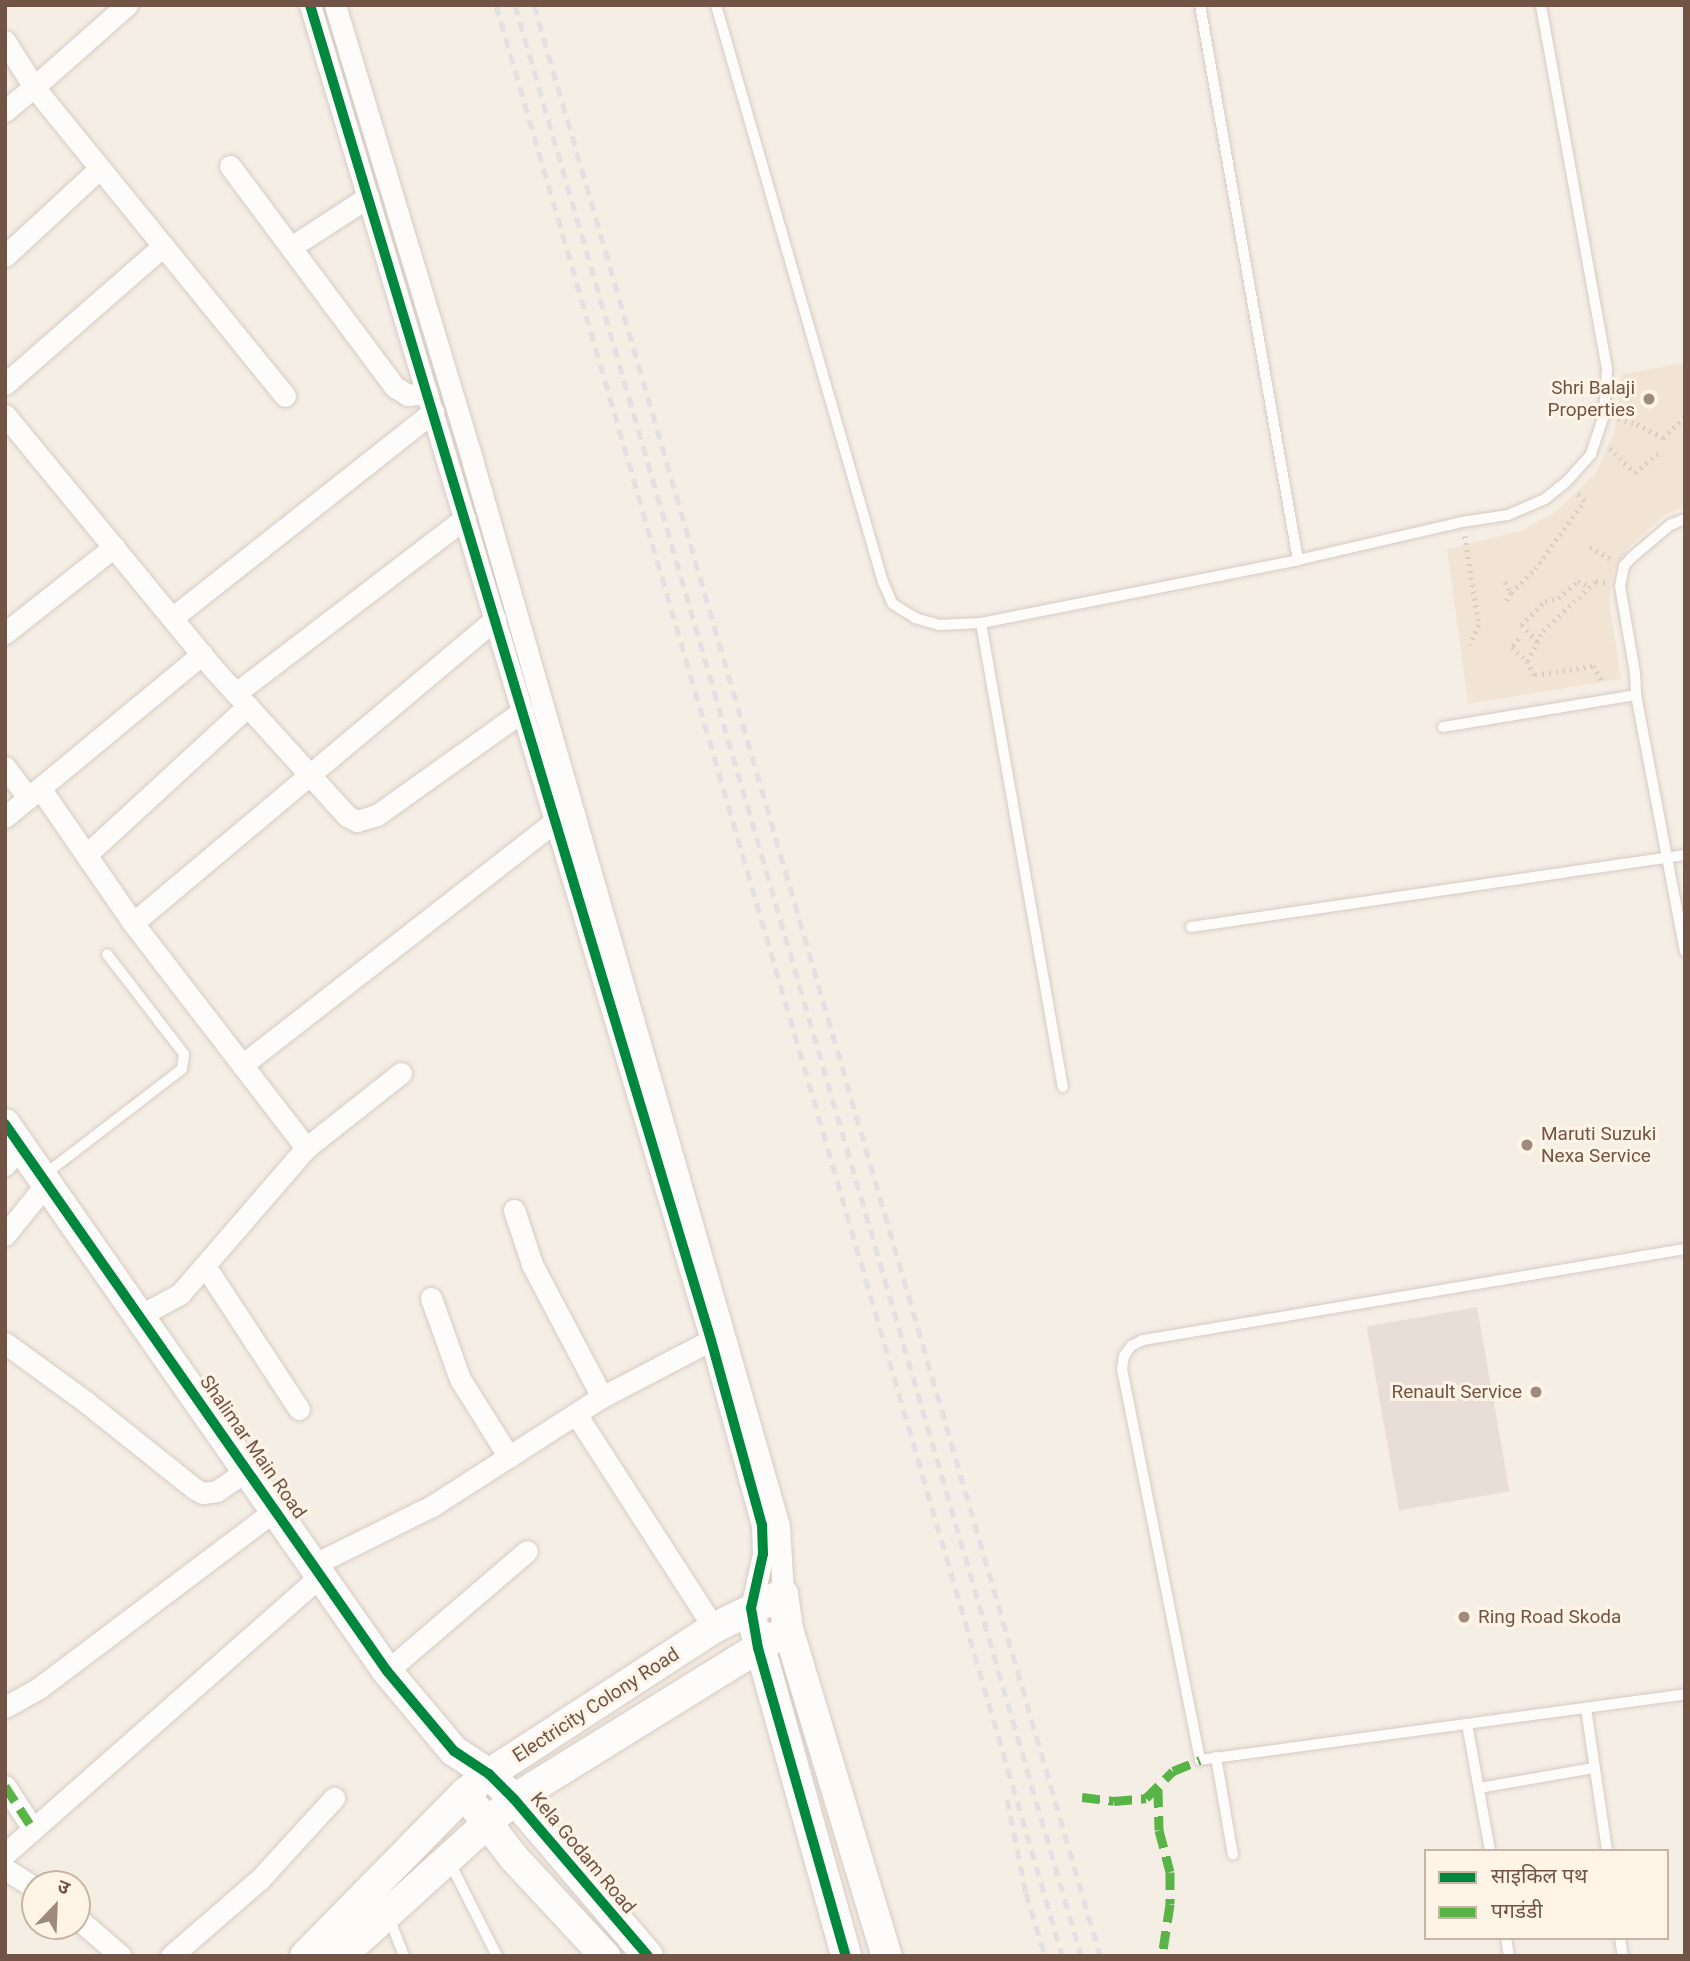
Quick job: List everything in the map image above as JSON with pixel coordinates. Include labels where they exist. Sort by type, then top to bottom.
[{"type":"street","points":[[5,111],[127,5]]},
{"type":"street","points":[[310,5],[711,1340],[762,1524],[763,1555],[751,1608],[758,1648],[846,1956]]},
{"type":"street","points":[[335,5],[473,463],[775,1513],[788,1629],[887,1956]]},
{"type":"street","points":[[5,41],[34,87],[285,396]]},
{"type":"street","points":[[230,166],[395,387],[408,395],[430,402]]},
{"type":"street","points":[[5,256],[100,168]]},
{"type":"street","points":[[291,247],[368,197]]},
{"type":"street","points":[[5,384],[163,246]]},
{"type":"street","points":[[172,618],[430,402]]},
{"type":"street","points":[[5,415],[202,654],[347,816],[357,821],[369,820],[523,711]]},
{"type":"street","points":[[86,855],[242,700],[465,518]]},
{"type":"street","points":[[5,632],[114,547]]},
{"type":"street","points":[[133,923],[495,619]]},
{"type":"street","points":[[5,817],[202,654]]},
{"type":"street","points":[[5,767],[34,793],[86,855],[133,923],[306,1148]]},
{"type":"street","points":[[242,1065],[554,822]]},
{"type":"street","points":[[139,1316],[180,1294],[306,1148],[401,1073]]},
{"type":"street","name":"Shalimar Main Road","points":[[10,1145],[44,1180],[387,1671],[454,1751],[489,1774]]},
{"type":"street","points":[[5,1235],[44,1180]]},
{"type":"street","points":[[514,1210],[532,1264],[602,1396]]},
{"type":"street","points":[[205,1266],[299,1409]]},
{"type":"street","points":[[431,1298],[460,1378],[509,1457]]},
{"type":"street","points":[[5,1854],[317,1570],[432,1506],[602,1396],[711,1340]]},
{"type":"street","points":[[5,1343],[86,1402],[195,1489],[203,1493],[217,1491],[248,1469]]},
{"type":"street","points":[[576,1414],[714,1628]]},
{"type":"street","points":[[5,1707],[39,1688],[275,1510]]},
{"type":"street","points":[[387,1671],[527,1551]]},
{"type":"street","name":"Electricity Colony Road","points":[[305,1956],[465,1793],[489,1774],[714,1628],[783,1594]]},
{"type":"street","name":"Electricity Colony Road","points":[[341,1956],[486,1821],[514,1799],[788,1629]]},
{"type":"street","name":"Shalimar Main Road","points":[[454,1751],[465,1793]]},
{"type":"street","name":"Kela Godam Road","points":[[489,1774],[514,1799],[648,1956]]},
{"type":"street","points":[[5,1786],[33,1829]]},
{"type":"street","points":[[465,1793],[514,1858],[605,1956]]},
{"type":"street","points":[[171,1956],[260,1879],[334,1797]]},
{"type":"street","points":[[5,1869],[21,1879]]},
{"type":"street","points":[[91,1930],[121,1956]]},
{"type":"lane","points":[[716,5],[883,583],[893,604],[915,618],[939,625],[981,623],[1298,560],[1462,522],[1508,515],[1545,499],[1567,481],[1591,454],[1598,435],[1604,415],[1608,369],[1541,5]]},
{"type":"lane","points":[[1200,5],[1298,560]]},
{"type":"lane","points":[[1685,519],[1670,525],[1624,566],[1620,586],[1635,673],[1636,695],[1685,951]]},
{"type":"lane","points":[[981,623],[1063,1087]]},
{"type":"lane","points":[[1443,727],[1636,695]]},
{"type":"lane","points":[[1191,927],[1685,855]]},
{"type":"lane","points":[[44,1180],[182,1069],[184,1054],[107,954]]},
{"type":"lane","points":[[1685,1249],[1143,1340],[1131,1346],[1124,1356],[1122,1369],[1200,1760],[1685,1695]]},
{"type":"lane","points":[[1586,1708],[1607,1849]]},
{"type":"lane","points":[[1467,1724],[1490,1849]]},
{"type":"lane","points":[[1216,1757],[1233,1856]]},
{"type":"lane","points":[[1479,1788],[1594,1768]]},
{"type":"lane","points":[[447,1857],[497,1956]]},
{"type":"lane","points":[[387,1912],[404,1956]]},
{"type":"path","points":[[1604,415],[1637,424],[1663,438],[1685,417]]},
{"type":"path","points":[[1598,435],[1635,473],[1662,450]]},
{"type":"path","points":[[1506,601],[1535,569],[1584,501],[1567,481]]},
{"type":"path","points":[[1462,522],[1479,625],[1470,645]]},
{"type":"path","points":[[1590,547],[1624,566]]},
{"type":"path","points":[[1537,642],[1521,625],[1545,601],[1558,598],[1578,581],[1591,587]]},
{"type":"path","points":[[1527,661],[1544,631],[1596,581],[1620,586]]},
{"type":"path","points":[[1505,582],[1511,593]]},
{"type":"path","points":[[1519,639],[1512,647],[1527,661],[1535,676],[1593,666],[1613,699]]},
{"type":"shaded area","points":[[1685,363],[1685,506],[1664,515],[1628,548],[1613,571],[1609,600],[1621,679],[1468,704],[1447,549],[1521,531],[1558,510],[1596,473],[1615,430],[1622,374]]},
{"type":"shaded area","points":[[1477,1307],[1509,1491],[1399,1511],[1367,1326]]},
{"type":"railway","points":[[496,5],[1062,1956]]},
{"type":"railway","points":[[515,5],[1081,1956]]},
{"type":"railway","points":[[534,5],[1100,1956]]},
{"type":"railway","points":[[1007,1799],[1026,1893],[1045,1956]]},
{"type":"marked path","points":[[1082,1797],[1114,1801],[1146,1798],[1173,1771],[1200,1760]]},
{"type":"marked path","points":[[5,1786],[33,1829]]},
{"type":"marked path","points":[[1158,1789],[1159,1830],[1170,1872],[1170,1904],[1162,1956]]},
{"type":"cycle path","points":[[310,5],[711,1340],[762,1525],[763,1554],[751,1608],[758,1648],[846,1956]]},
{"type":"cycle path","points":[[5,1124],[387,1671],[454,1751],[489,1774],[514,1799],[648,1956]]},
{"type":"place","name":"Shri Balaji Properties","points":[[1649,399]]},
{"type":"place","name":"Maruti Suzuki Nexa Service","points":[[1527,1145]]},
{"type":"place","name":"Renault Service","points":[[1536,1392]]},
{"type":"place","name":"Ring Road Skoda","points":[[1464,1617]]}]
